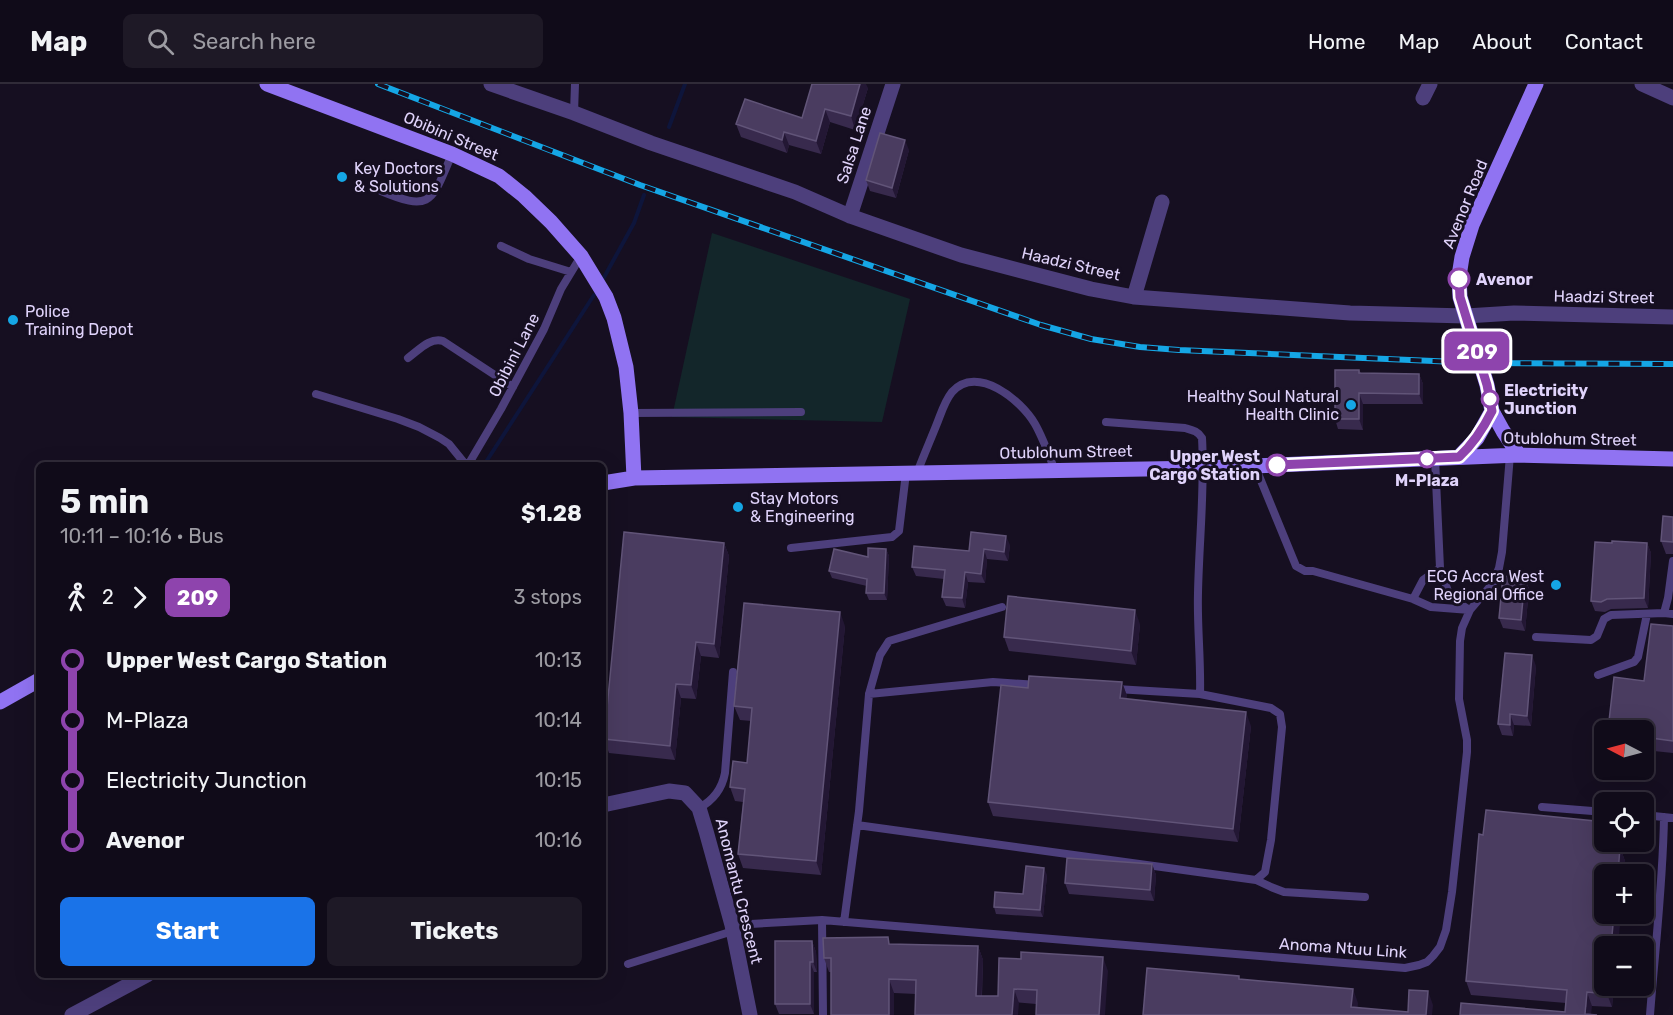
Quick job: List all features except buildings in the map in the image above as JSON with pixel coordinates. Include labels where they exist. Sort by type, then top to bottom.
[{"type":"street","name":"Obibini Street","points":[[267,84],[452,154],[500,176],[551,222],[580,256],[606,297],[614,318],[626,367],[634,478]]},
{"type":"street","name":"Haadzi Street","points":[[491,84],[651,143],[795,192],[850,216],[960,255],[1091,289],[1134,297],[1350,313],[1466,316],[1514,313],[1673,317]]},
{"type":"street","name":"Salsa Lane","points":[[850,216],[893,84]]},
{"type":"street","name":"Avenor Road","points":[[1514,455],[1492,411],[1487,385],[1460,297],[1460,268],[1472,225],[1536,84]]},
{"type":"street","points":[[1642,84],[1673,98]]},
{"type":"street","points":[[1134,297],[1162,202]]},
{"type":"street","points":[[1459,457],[1477,438],[1492,411]]},
{"type":"street","name":"Otublohum Street","points":[[606,483],[634,478],[1203,468],[1514,455],[1673,459]]},
{"type":"street","points":[[0,702],[36,682]]},
{"type":"street","name":"Anomantu Crescent","points":[[606,805],[669,791],[685,793],[699,808],[733,928],[750,1015]]},
{"type":"street","points":[[72,1015],[141,978]]},
{"type":"lane","points":[[574,113],[575,84]]},
{"type":"lane","points":[[381,191],[405,201],[415,203],[425,201],[438,186],[452,154]]},
{"type":"lane","points":[[501,246],[529,259],[571,272]]},
{"type":"lane","name":"Obibini Lane","points":[[469,462],[513,387],[580,256]]},
{"type":"lane","points":[[408,358],[432,340],[437,339],[513,387]]},
{"type":"lane","points":[[790,548],[892,537],[899,531],[911,473],[946,401],[958,387],[973,381],[990,384],[1022,408],[1035,423],[1055,471]]},
{"type":"lane","points":[[315,394],[419,427],[449,444],[464,462]]},
{"type":"lane","points":[[631,413],[801,412]]},
{"type":"lane","points":[[1106,422],[1176,426],[1194,430],[1202,438],[1203,468],[1197,623],[1201,660],[1200,694]]},
{"type":"lane","name":"Anoma Ntuu Link","points":[[628,964],[733,928],[822,920],[1405,968],[1427,962],[1436,953],[1446,930],[1467,752],[1459,699],[1462,628],[1470,610],[1494,583],[1499,568],[1514,455]]},
{"type":"lane","points":[[1435,458],[1440,568],[1450,597],[1470,610]]},
{"type":"lane","points":[[1255,466],[1296,566],[1413,599],[1431,607],[1470,610]]},
{"type":"lane","points":[[1664,613],[1673,561]]},
{"type":"lane","points":[[1413,599],[1423,580],[1440,568]]},
{"type":"lane","points":[[844,922],[857,825],[869,694],[880,655],[889,641],[1002,606]]},
{"type":"lane","points":[[1598,675],[1634,662],[1638,657],[1647,614]]},
{"type":"lane","points":[[1536,637],[1591,640],[1597,636],[1607,617],[1673,614]]},
{"type":"lane","points":[[699,808],[709,802],[723,786],[733,672]]},
{"type":"lane","points":[[869,694],[993,682],[1050,685]]},
{"type":"lane","points":[[1108,688],[1200,694],[1271,708],[1280,714],[1282,727],[1271,840],[1265,872],[1256,880]]},
{"type":"lane","points":[[1542,807],[1594,811]]},
{"type":"lane","points":[[1654,816],[1673,818]]},
{"type":"lane","points":[[1650,1015],[1663,871],[1664,817]]},
{"type":"lane","points":[[857,825],[1256,880],[1284,892],[1365,897]]},
{"type":"lane","points":[[822,920],[823,1015]]},
{"type":"green space","points":[[712,233],[910,299],[882,422],[672,417]]},
{"type":"waterway","points":[[669,127],[685,84]]},
{"type":"waterway","points":[[602,281],[634,223],[644,195]]},
{"type":"waterway","points":[[486,462],[594,295]]},
{"type":"railway","points":[[378,84],[640,185],[1041,325],[1091,339],[1140,347],[1179,350],[1480,363],[1673,364]]},
{"type":"bus line","name":"209","points":[[1277,465],[1459,457],[1468,449],[1492,411],[1487,385],[1460,297],[1459,279]]},
{"type":"place","name":"Key Doctors & Solutions","points":[[342,177]]},
{"type":"place","name":"Avenor","points":[[1459,279]]},
{"type":"place","name":"Police Training Depot","points":[[13,320]]},
{"type":"place","name":"Electricity Junction","points":[[1490,399]]},
{"type":"place","name":"Healthy Soul Natural Health Clinic","points":[[1351,405]]},
{"type":"place","name":"M-Plaza","points":[[1427,459]]},
{"type":"place","name":"Upper West Cargo Station","points":[[1277,465]]},
{"type":"place","name":"Stay Motors & Engineering","points":[[738,507]]},
{"type":"place","name":"ECG Accra West Regional Office","points":[[1556,585]]}]
